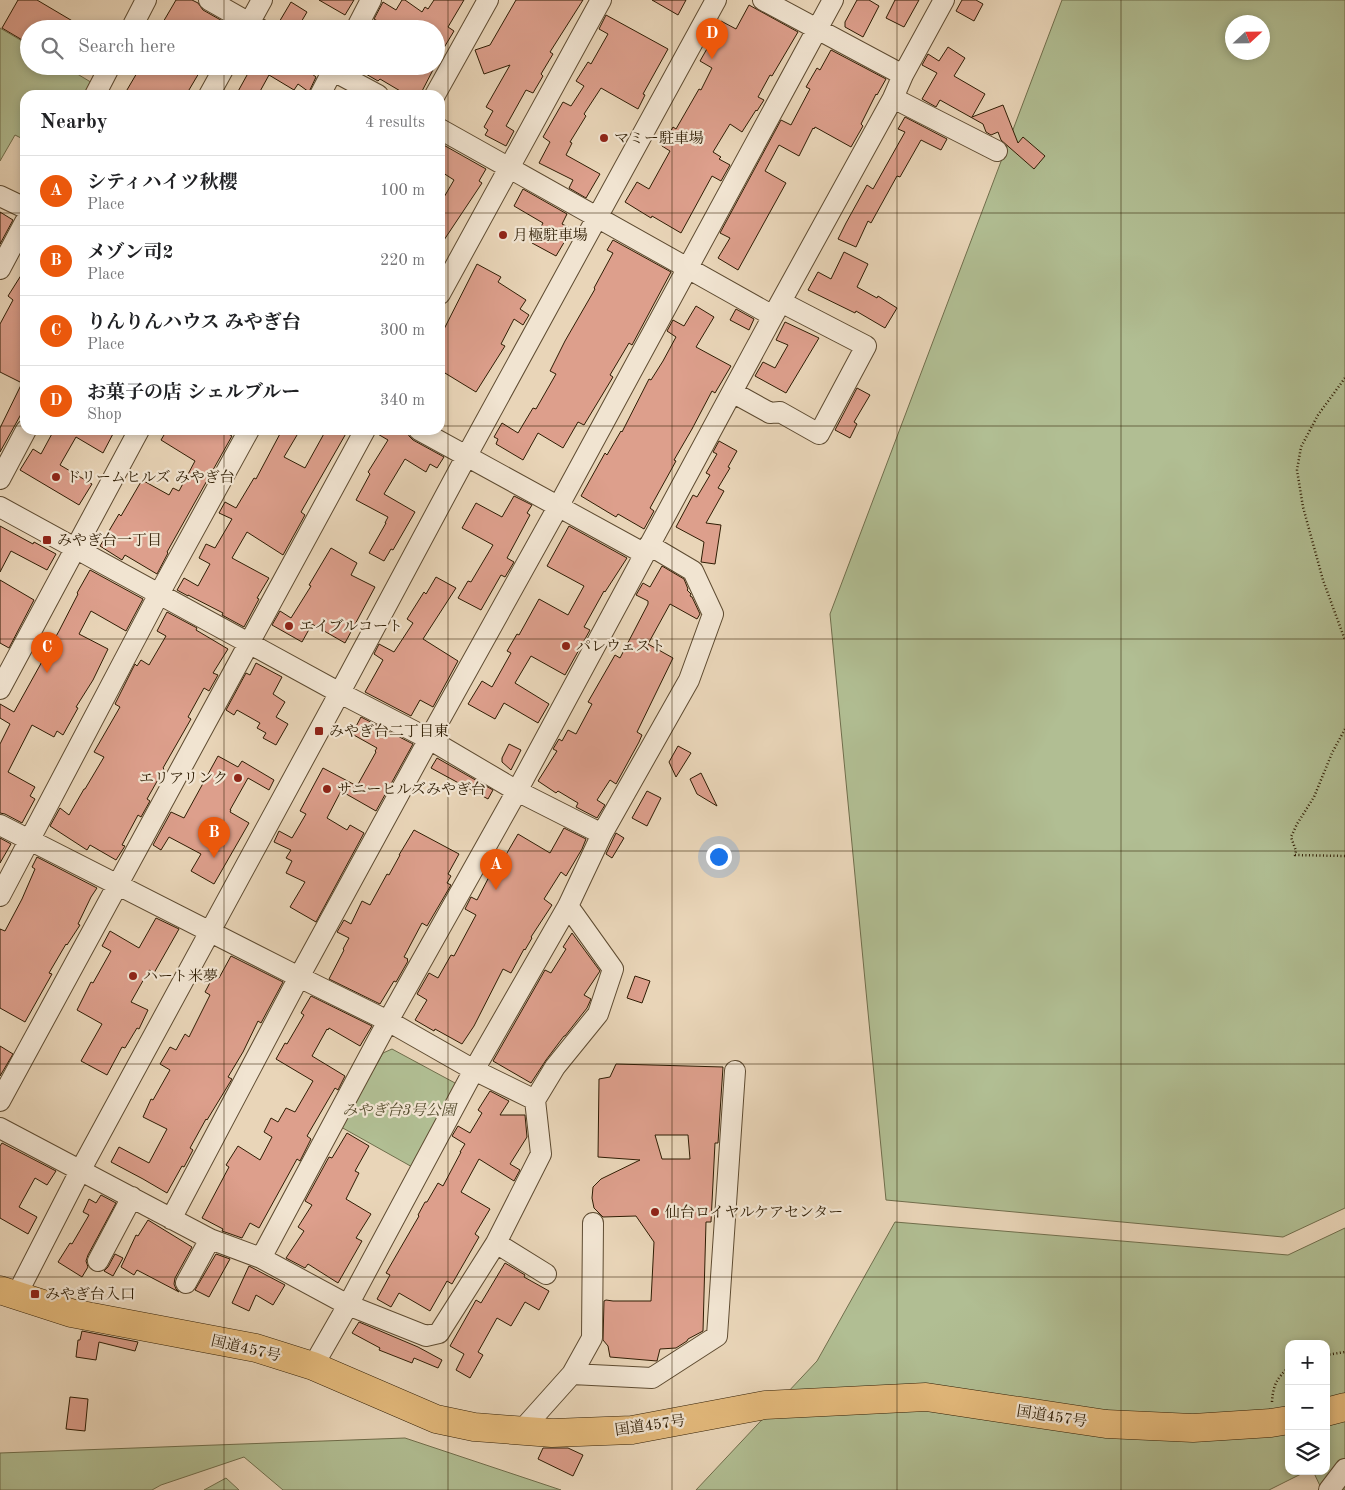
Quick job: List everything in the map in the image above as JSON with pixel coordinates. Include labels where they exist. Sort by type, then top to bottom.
[{"type":"highway","name":"国道457号","points":[[8,1293],[71,1313],[256,1348],[313,1366],[436,1419],[474,1427],[552,1433],[632,1430],[765,1406],[926,1397],[1106,1424],[1193,1428],[1280,1422]]},
{"type":"highway","points":[[1330,1411],[1345,1407]]},
{"type":"street","points":[[136,20],[146,0]]},
{"type":"street","points":[[209,0],[241,20]]},
{"type":"street","points":[[255,20],[262,0]]},
{"type":"street","points":[[361,20],[371,0]]},
{"type":"street","points":[[438,90],[488,0]]},
{"type":"street","points":[[445,285],[601,0]]},
{"type":"street","points":[[8,1293],[80,1171],[466,457],[716,0]]},
{"type":"street","points":[[763,0],[903,75]]},
{"type":"street","points":[[171,1219],[428,739],[558,507],[833,0]]},
{"type":"street","points":[[260,1258],[388,1021],[517,791],[893,98],[903,75],[944,0]]},
{"type":"street","points":[[97,90],[105,75]]},
{"type":"street","points":[[212,90],[220,75]]},
{"type":"street","points":[[322,90],[328,75]]},
{"type":"street","points":[[343,75],[369,90]]},
{"type":"street","points":[[893,98],[996,151]]},
{"type":"street","points":[[445,132],[687,268],[777,309],[866,346],[818,434],[780,412],[770,413],[732,392]]},
{"type":"street","points":[[0,196],[20,206]]},
{"type":"street","points":[[0,269],[20,231]]},
{"type":"street","points":[[0,479],[23,435]]},
{"type":"street","points":[[0,689],[136,435]]},
{"type":"street","points":[[0,896],[159,594],[246,435]]},
{"type":"street","points":[[0,1101],[362,435]]},
{"type":"street","points":[[313,1366],[474,1070],[568,906],[602,834],[689,680],[712,614],[694,571],[558,507],[428,435]]},
{"type":"street","points":[[0,507],[428,739],[517,791],[602,834]]},
{"type":"street","points":[[0,825],[388,1021],[474,1070],[535,1100]]},
{"type":"street","points":[[0,1128],[210,1239],[260,1258],[348,1304],[426,1336],[439,1333],[496,1243],[542,1154],[535,1100],[555,1067],[598,1014],[613,970],[568,906]]},
{"type":"street","points":[[572,1374],[652,1378],[717,1336],[735,1071]]},
{"type":"street","points":[[98,1262],[132,1198]]},
{"type":"street","points":[[521,1430],[572,1374],[592,1338],[593,1223]]},
{"type":"street","points":[[186,1283],[210,1239]]},
{"type":"street","points":[[496,1243],[546,1274]]},
{"type":"street","points":[[1329,1490],[1345,1469]]},
{"type":"path","points":[[1345,378],[1318,415],[1305,439],[1301,447],[1296,470],[1303,507],[1323,580],[1345,640]]},
{"type":"path","points":[[1345,729],[1332,753],[1314,797],[1291,837],[1296,851],[1295,854],[1345,856]]},
{"type":"path","points":[[1330,1354],[1345,1352]]},
{"type":"path","points":[[1280,1422],[1274,1387],[1279,1376],[1285,1371]]},
{"type":"green space","points":[[1062,0],[1345,0],[1345,1208],[1283,1237],[886,1200],[830,614]]},
{"type":"green space","points":[[0,28],[20,40],[20,75],[79,75],[94,84],[90,90],[20,90],[20,138],[15,135],[0,161]]},
{"type":"green space","name":"みやぎ台3号公園","points":[[392,1049],[455,1083],[457,1092],[414,1168],[341,1127],[383,1053]]},
{"type":"green space","points":[[895,1222],[1288,1255],[1345,1228],[1345,1490],[1322,1490],[1315,1475],[1330,1475],[1330,1340],[1285,1340],[1285,1475],[1299,1475],[1269,1490],[696,1490],[817,1361]]},
{"type":"green space","points":[[405,1438],[561,1490],[283,1490],[244,1457],[161,1485],[152,1490],[0,1490],[0,1453]]},
{"type":"green space","points":[[226,1478],[239,1490],[204,1490]]},
{"type":"building","points":[[18,0],[37,0],[71,20],[20,20],[20,39],[2,28]]},
{"type":"building","points":[[176,0],[192,0],[198,3],[203,10],[221,20],[164,20]]},
{"type":"building","points":[[319,0],[354,0],[345,15]]},
{"type":"building","points":[[402,0],[405,0],[422,12],[425,7],[428,9],[434,0],[464,0],[448,27],[454,31],[445,46],[445,20],[374,19],[383,2],[396,10]]},
{"type":"building","points":[[516,0],[583,0],[550,52],[553,54],[541,74],[543,76],[533,93],[526,90],[506,126],[514,131],[506,146],[485,135],[488,130],[484,127],[493,111],[486,107],[510,65],[484,74],[475,50],[490,45]]},
{"type":"building","points":[[652,0],[686,0],[678,15]]},
{"type":"building","points":[[857,0],[869,0],[879,6],[863,37],[845,27],[845,22]]},
{"type":"building","points":[[895,0],[919,0],[904,27],[886,18]]},
{"type":"building","points":[[962,0],[976,0],[983,4],[974,21],[956,11]]},
{"type":"building","points":[[291,2],[307,12],[302,20],[280,20]]},
{"type":"building","points":[[749,5],[798,32],[758,97],[764,100],[757,111],[742,132],[730,124],[713,152],[721,157],[719,159],[730,165],[721,181],[712,176],[681,233],[625,202],[637,182],[649,189],[670,151],[662,146],[673,127],[676,129],[699,89],[701,90],[712,68],[700,61],[721,21],[736,29]]},
{"type":"building","points":[[606,15],[668,49],[643,94],[645,95],[638,109],[601,88],[584,114],[586,116],[570,142],[572,143],[566,155],[600,174],[586,198],[569,188],[573,180],[539,163],[550,142],[543,137],[563,102],[571,106],[584,86],[576,81],[588,62],[591,64],[608,34],[599,29]]},
{"type":"building","points":[[948,47],[965,58],[954,76],[985,94],[972,117],[1003,105],[1018,143],[1023,137],[1045,156],[1034,169],[1001,140],[998,132],[991,135],[986,132],[983,124],[940,100],[936,107],[922,99],[937,73],[922,65],[928,54],[939,61]]},
{"type":"building","points":[[831,50],[886,79],[876,94],[861,124],[863,126],[851,147],[815,127],[799,156],[779,145],[765,171],[786,183],[738,270],[718,258],[730,238],[720,233],[781,120],[791,125],[810,89],[806,87],[817,68],[820,70]]},
{"type":"building","points":[[136,75],[198,75],[189,90],[127,90]]},
{"type":"building","points":[[247,75],[269,75],[261,90],[239,90]]},
{"type":"building","points":[[269,75],[313,75],[316,77],[310,90],[306,90],[298,84],[294,90]]},
{"type":"building","points":[[368,75],[430,75],[423,90],[399,90],[380,79],[378,81]]},
{"type":"building","points":[[905,117],[947,139],[941,150],[921,140],[900,177],[897,176],[871,223],[868,221],[856,247],[838,239],[867,185],[873,189],[905,132],[898,129]]},
{"type":"building","points":[[445,146],[486,169],[479,181],[482,183],[445,238],[445,195],[454,180],[445,174]]},
{"type":"building","points":[[523,189],[567,214],[562,224],[572,229],[556,256],[532,243],[543,223],[514,206]]},
{"type":"building","points":[[0,212],[13,220],[0,244]]},
{"type":"building","points":[[613,240],[671,272],[632,345],[629,343],[610,375],[613,377],[584,425],[578,422],[563,448],[538,433],[523,460],[496,444],[498,439],[494,437],[502,423],[518,433],[533,408],[536,409],[556,374],[550,371],[613,253],[607,250]]},
{"type":"building","points":[[844,252],[868,264],[857,287],[877,298],[878,296],[897,308],[885,328],[856,311],[855,313],[808,290],[818,272],[831,279]]},
{"type":"building","points":[[477,264],[501,277],[498,282],[526,300],[520,309],[529,315],[523,325],[514,319],[501,344],[505,346],[476,392],[445,373],[445,327]]},
{"type":"building","points":[[20,277],[20,382],[0,372],[0,324],[13,300],[8,296]]},
{"type":"building","points":[[696,306],[714,317],[696,347],[731,366],[715,393],[712,391],[674,460],[676,461],[650,508],[654,511],[644,529],[618,514],[616,517],[581,496],[605,453],[607,455],[622,432],[649,379],[651,380],[676,337],[667,331],[673,320],[684,326]]},
{"type":"building","points":[[736,309],[754,319],[749,330],[730,320]]},
{"type":"building","points":[[785,322],[819,338],[786,393],[755,376],[763,362],[775,368],[788,345],[776,340]]},
{"type":"building","points":[[20,387],[20,416],[0,452],[0,428]]},
{"type":"building","points":[[857,388],[870,395],[854,422],[857,424],[850,438],[835,430]]},
{"type":"building","name":"ドリームヒルズ みやぎ台","points":[[51,435],[112,435],[103,453],[76,437],[60,465],[92,484],[79,505],[20,470],[33,449],[41,454]]},
{"type":"building","points":[[164,435],[232,436],[167,552],[157,574],[125,555],[122,560],[100,546],[119,514],[121,516],[142,480],[169,495],[173,488],[179,491],[195,461],[161,440]]},
{"type":"building","points":[[279,435],[297,435],[284,457],[305,468],[323,435],[345,435],[301,512],[305,515],[283,555],[247,532],[232,558],[269,578],[257,598],[259,599],[244,627],[222,615],[223,613],[177,590],[184,578],[198,586],[210,564],[199,558],[206,544],[215,548],[232,519],[219,513],[225,502],[236,508],[254,478],[256,479]]},
{"type":"building","points":[[379,435],[409,435],[413,440],[444,457],[437,468],[430,464],[426,472],[405,459],[384,494],[415,512],[393,550],[391,549],[384,561],[369,553],[388,517],[356,500],[370,474],[368,472],[388,440]]},
{"type":"building","points":[[719,441],[737,451],[728,467],[730,468],[718,488],[724,491],[706,523],[721,525],[715,564],[701,562],[704,542],[676,527],[693,495],[697,497],[710,475],[706,473],[717,454],[713,452]]},
{"type":"building","points":[[514,496],[532,505],[527,513],[530,515],[507,558],[514,562],[505,577],[501,575],[481,610],[458,598],[468,581],[471,582],[493,545],[462,528],[476,503],[502,517]]},
{"type":"building","points":[[0,526],[56,554],[47,570],[11,551],[0,572]]},
{"type":"building","points":[[569,526],[627,558],[604,591],[584,627],[590,630],[565,675],[531,656],[515,683],[549,704],[538,723],[504,703],[495,719],[468,704],[482,681],[492,687],[511,653],[507,651],[517,634],[519,635],[539,599],[568,615],[584,586],[547,566]]},
{"type":"building","points":[[331,548],[357,563],[351,575],[375,587],[345,643],[312,624],[302,642],[272,625],[280,611],[291,618]]},
{"type":"building","points":[[662,566],[684,579],[687,590],[691,594],[690,596],[700,614],[697,619],[670,604],[648,644],[673,658],[637,732],[642,735],[639,742],[616,784],[610,780],[597,800],[605,805],[597,818],[576,807],[578,803],[558,791],[556,793],[538,781],[557,751],[553,749],[559,739],[562,741],[568,730],[576,734],[592,704],[588,702],[615,655],[620,658],[648,604],[648,601],[636,595],[643,583],[650,587]]},
{"type":"building","points":[[90,570],[143,599],[126,631],[91,611],[79,634],[108,649],[93,680],[76,707],[78,708],[63,735],[57,731],[54,737],[32,725],[8,772],[35,787],[30,796],[35,799],[22,823],[0,813],[0,744],[10,724],[0,718],[0,704],[14,712]]},
{"type":"building","points":[[436,577],[456,588],[423,639],[458,661],[433,707],[420,700],[411,716],[365,692],[383,660],[374,654],[379,644],[394,652],[413,623],[407,619]]},
{"type":"building","points":[[0,580],[34,600],[9,648],[0,643]]},
{"type":"building","points":[[167,612],[197,628],[196,630],[228,649],[213,673],[218,675],[209,691],[204,688],[188,717],[191,719],[147,799],[150,801],[141,817],[138,815],[122,845],[125,846],[116,860],[90,845],[87,850],[50,826],[60,808],[69,815],[104,757],[94,752],[120,707],[115,704],[135,664],[137,666],[141,660],[149,665],[166,636],[157,631]]},
{"type":"building","points":[[256,663],[282,677],[273,694],[285,702],[276,717],[288,724],[276,745],[263,738],[266,733],[257,728],[260,723],[237,710],[234,715],[226,710],[246,673],[250,675]]},
{"type":"building","points":[[361,717],[413,744],[376,811],[341,791],[327,818],[347,830],[350,825],[364,833],[316,922],[290,907],[305,882],[286,873],[292,861],[286,858],[291,850],[274,842],[279,831],[292,838],[306,814],[300,811],[323,768],[357,786],[377,748],[352,734]]},
{"type":"building","points":[[509,744],[521,750],[511,770],[502,762]]},
{"type":"building","points":[[678,746],[691,753],[676,777],[669,762]]},
{"type":"building","points":[[218,756],[238,767],[242,761],[274,780],[269,790],[248,778],[230,812],[249,823],[214,884],[191,871],[201,854],[169,837],[161,850],[153,845],[171,812],[184,818]]},
{"type":"building","points":[[437,758],[493,790],[488,799],[431,768]]},
{"type":"building","points":[[701,773],[717,806],[697,794],[690,779]]},
{"type":"building","points":[[647,791],[661,798],[647,826],[632,818]]},
{"type":"building","points":[[564,828],[586,839],[582,849],[566,876],[561,872],[544,899],[552,905],[511,973],[503,969],[474,1026],[462,1044],[415,1020],[427,1000],[417,994],[429,973],[438,978],[451,955],[454,956],[476,915],[465,909],[471,897],[477,900],[490,875],[493,877],[518,834],[550,853]]},
{"type":"building","points":[[414,830],[459,854],[448,874],[451,876],[447,883],[451,885],[427,926],[422,923],[404,957],[408,961],[380,1004],[329,979],[349,938],[337,932],[344,920],[351,924],[362,901],[370,905]]},
{"type":"building","points":[[616,833],[624,838],[612,858],[606,854]]},
{"type":"building","points":[[0,838],[11,844],[0,863]]},
{"type":"building","points":[[37,857],[97,888],[78,924],[80,925],[49,973],[52,974],[25,1022],[0,1008],[0,929],[5,931],[22,899],[35,869],[32,867]]},
{"type":"building","points":[[156,918],[179,929],[154,973],[149,970],[131,1002],[148,1010],[139,1029],[137,1028],[125,1048],[122,1047],[107,1075],[81,1061],[102,1024],[77,1010],[91,982],[93,983],[111,951],[102,946],[110,931],[139,948]]},
{"type":"building","points":[[572,933],[600,971],[584,995],[591,999],[587,1008],[546,1060],[531,1083],[493,1061],[545,970],[551,973],[566,949],[563,947]]},
{"type":"building","points":[[231,956],[283,982],[261,1023],[258,1021],[228,1077],[232,1079],[206,1119],[190,1148],[193,1150],[167,1193],[111,1162],[119,1147],[149,1163],[167,1129],[143,1117],[151,1099],[153,1100],[170,1070],[160,1064],[170,1047],[176,1050],[185,1034],[189,1037],[210,995],[205,992],[214,975],[219,978]]},
{"type":"building","points":[[635,976],[650,981],[642,1003],[627,998]]},
{"type":"building","points":[[311,996],[372,1026],[360,1046],[329,1028],[327,1029],[312,1056],[345,1076],[338,1090],[335,1088],[307,1136],[311,1139],[300,1161],[297,1159],[259,1228],[250,1223],[242,1238],[222,1231],[223,1229],[202,1218],[229,1167],[226,1165],[238,1146],[260,1160],[272,1137],[264,1132],[271,1118],[278,1122],[286,1108],[295,1112],[313,1081],[276,1059],[304,1015],[301,1013]]},
{"type":"building","points":[[0,1046],[13,1054],[0,1076]]},
{"type":"building","name":"仙台ロイヤルケアセンター","points":[[616,1064],[723,1067],[718,1143],[715,1143],[711,1222],[706,1222],[703,1331],[676,1348],[660,1349],[657,1361],[610,1357],[608,1346],[603,1340],[604,1301],[651,1301],[654,1242],[636,1216],[603,1217],[594,1208],[592,1198],[593,1187],[601,1179],[640,1160],[598,1157],[599,1079],[610,1077]],"holes":[[[655,1135],[688,1135],[690,1159],[662,1159]]]},
{"type":"building","points":[[490,1091],[509,1101],[500,1115],[525,1115],[527,1137],[510,1164],[520,1170],[514,1181],[479,1159],[461,1192],[490,1209],[475,1234],[479,1237],[452,1284],[447,1281],[430,1311],[399,1293],[391,1307],[377,1299],[390,1275],[386,1273],[425,1202],[427,1202],[438,1183],[443,1186],[465,1144],[452,1136],[458,1126],[470,1133],[482,1113],[478,1110]]},
{"type":"building","points":[[347,1133],[369,1146],[355,1171],[359,1173],[346,1199],[371,1214],[356,1238],[362,1241],[338,1283],[308,1264],[305,1268],[286,1258],[304,1231],[298,1227],[312,1205],[305,1201],[329,1157],[332,1158]]},
{"type":"building","points":[[2,1143],[56,1171],[47,1185],[35,1178],[19,1207],[37,1217],[28,1234],[0,1218],[0,1146]]},
{"type":"building","points":[[101,1195],[116,1203],[88,1255],[86,1261],[88,1267],[82,1277],[58,1262],[70,1243],[72,1244],[89,1215],[83,1212],[89,1199],[96,1203]]},
{"type":"building","points":[[148,1220],[192,1247],[175,1278],[174,1284],[179,1292],[137,1270],[134,1275],[121,1267],[136,1235],[138,1236]]},
{"type":"building","points":[[115,1254],[123,1258],[113,1276],[104,1271]]},
{"type":"building","points":[[216,1254],[230,1259],[209,1297],[195,1290]]},
{"type":"building","points":[[505,1263],[525,1275],[524,1277],[549,1291],[539,1310],[525,1302],[511,1326],[497,1318],[478,1352],[483,1355],[470,1378],[456,1370],[464,1354],[450,1346],[476,1300],[481,1303]]},
{"type":"building","points":[[249,1266],[285,1285],[273,1305],[256,1295],[249,1311],[232,1303]]},
{"type":"building","points":[[359,1322],[418,1347],[442,1360],[438,1368],[414,1358],[412,1363],[379,1350],[380,1348],[352,1333]]},
{"type":"building","points":[[82,1331],[138,1342],[135,1351],[99,1342],[96,1360],[76,1357],[78,1340],[80,1340]]},
{"type":"building","points":[[70,1397],[88,1399],[85,1431],[66,1429]]},
{"type":"building","points":[[543,1448],[568,1448],[583,1455],[573,1476],[538,1459]]},
{"type":"place","name":"お菓子の店 シェルブルー","points":[[712,59]]},
{"type":"place","name":"マミー駐車場","points":[[604,138]]},
{"type":"place","name":"月極駐車場","points":[[503,235]]},
{"type":"place","name":"ドリームヒルズ みやぎ台","points":[[56,477]]},
{"type":"place","name":"みやぎ台一丁目","points":[[47,540]]},
{"type":"place","name":"エイブルコート","points":[[289,626]]},
{"type":"place","name":"パレウェスト","points":[[566,646]]},
{"type":"place","name":"りんりんハウス みやぎ台","points":[[47,673]]},
{"type":"place","name":"みやぎ台二丁目東","points":[[319,731]]},
{"type":"place","name":"エリアリンク","points":[[238,778]]},
{"type":"place","name":"サニーヒルズみやぎ台","points":[[327,789]]},
{"type":"place","name":"メゾン司2","points":[[214,858]]},
{"type":"place","name":"シティハイツ秋櫻","points":[[496,890]]},
{"type":"place","name":"ハート米夢","points":[[133,976]]},
{"type":"place","name":"仙台ロイヤルケアセンター","points":[[655,1212]]},
{"type":"place","name":"みやぎ台入口","points":[[35,1294]]}]
